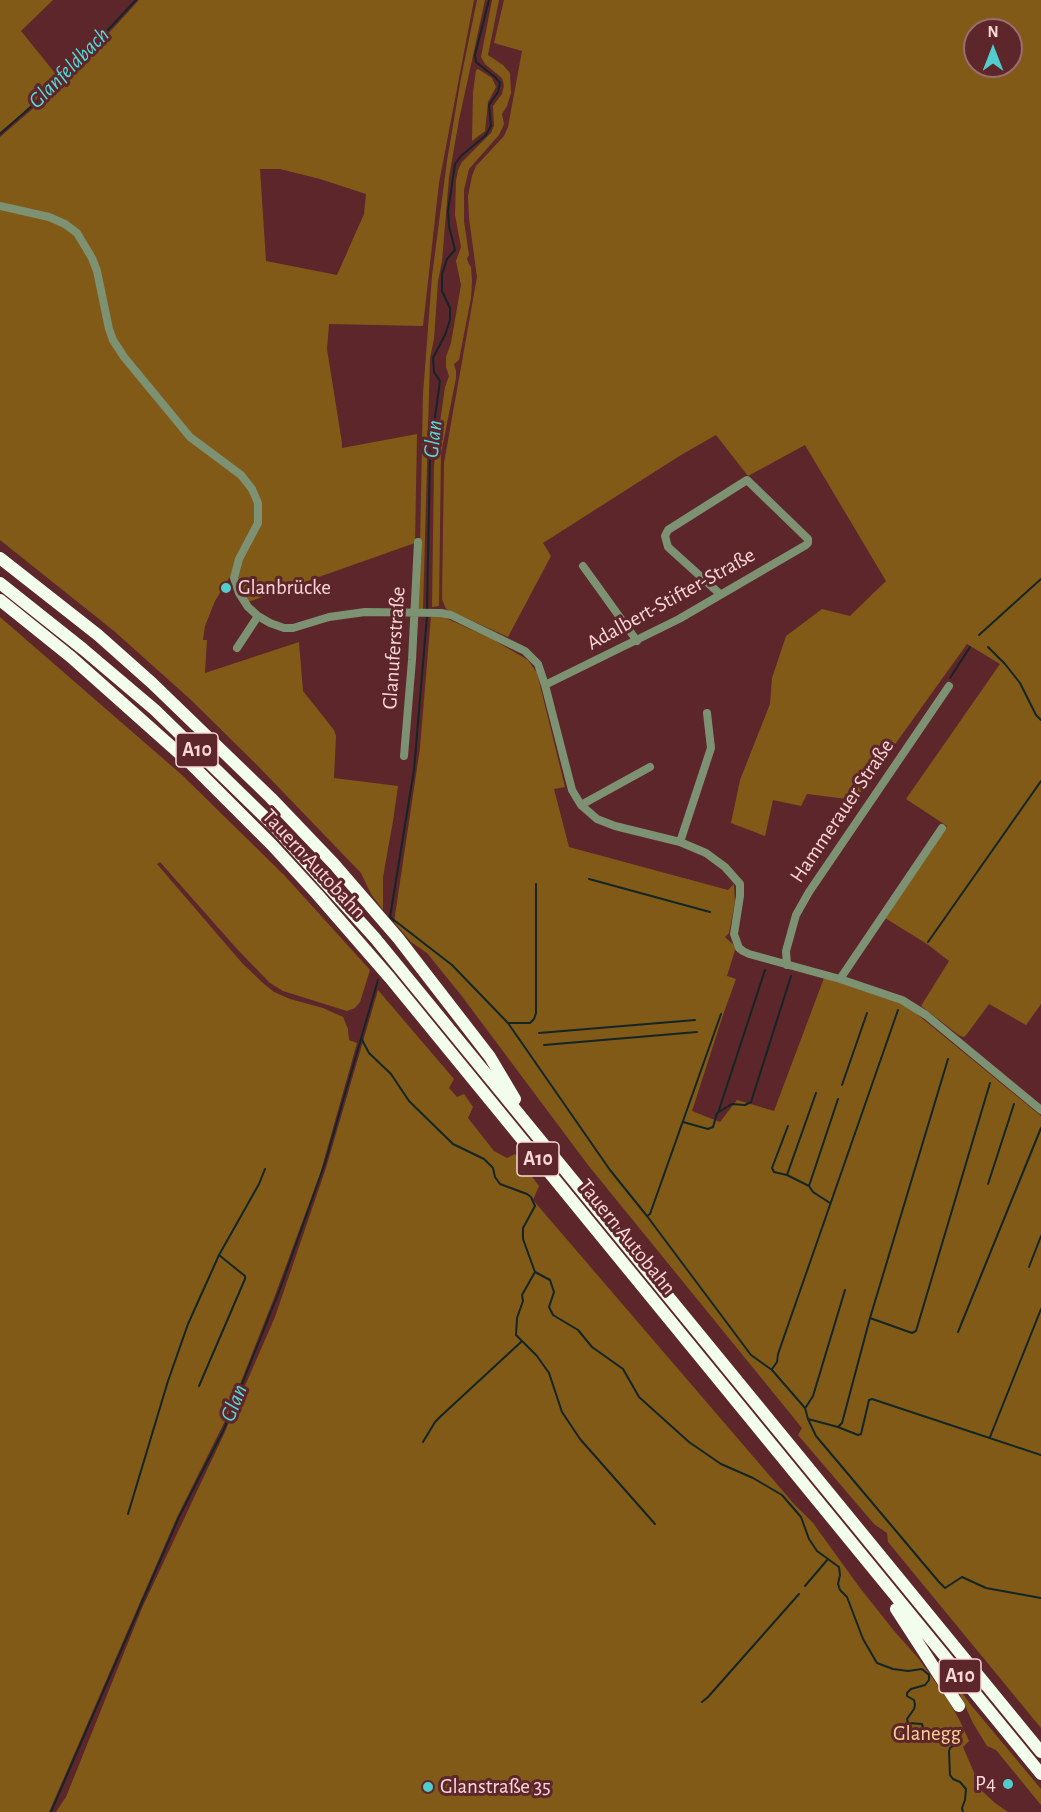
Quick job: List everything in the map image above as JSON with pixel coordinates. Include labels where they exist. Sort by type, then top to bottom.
[{"type":"highway","points":[[0,558],[98,635],[205,733],[333,864],[398,938],[490,1057],[532,1128]]},
{"type":"highway","name":"A10","points":[[0,583],[155,710],[274,826],[393,959],[532,1128]]},
{"type":"highway","name":"Tauern Autobahn","points":[[0,600],[70,657],[190,763],[317,894],[390,978],[1041,1774]]},
{"type":"highway","name":"Tauern Autobahn","points":[[532,1128],[1041,1752]]},
{"type":"highway","points":[[879,1577],[880,1588],[904,1620],[959,1706]]},
{"type":"highway","points":[[1017,1722],[1031,1729]]},
{"type":"street","points":[[0,206],[49,217],[65,224],[77,233],[97,271],[107,323],[113,340],[124,357],[190,437],[233,468],[252,489],[258,503],[258,522],[239,559],[234,578],[239,593],[248,607],[258,616],[284,628],[293,628],[341,615],[384,611],[441,613],[451,615],[525,651],[538,664],[572,790],[581,806],[597,819],[615,826],[693,847],[716,859],[725,867],[740,884],[734,934],[740,948],[749,954],[892,995],[914,1006],[1041,1110]]},
{"type":"street","name":"Adalbert-Stifter-Straße","points":[[545,685],[679,619],[808,543],[808,539],[747,480],[668,530],[665,536],[668,547],[720,594]]},
{"type":"street","name":"Glanuferstraße","points":[[404,756],[416,612],[418,542]]},
{"type":"street","points":[[583,567],[637,641]]},
{"type":"street","points":[[237,648],[258,616]]},
{"type":"street","name":"Hammerauer Straße","points":[[787,965],[786,951],[793,923],[809,892],[949,686]]},
{"type":"street","points":[[680,842],[711,747],[707,713]]},
{"type":"street","points":[[581,806],[650,767]]},
{"type":"street","points":[[840,979],[942,828]]},
{"type":"green space","points":[[0,0],[53,0],[21,31],[59,78],[0,132]]},
{"type":"green space","points":[[139,0],[474,0],[439,183],[423,326],[329,324],[327,349],[342,448],[417,434],[415,543],[248,602],[239,585],[238,576],[229,578],[215,601],[205,626],[203,640],[207,640],[205,673],[299,642],[303,691],[334,730],[336,736],[334,778],[398,786],[383,877],[383,910],[371,894],[361,873],[190,699],[114,631],[0,540],[0,137],[66,80]],"holes":[[[260,169],[280,169],[366,194],[364,214],[337,275],[266,261]]]},
{"type":"green space","points":[[477,0],[485,0],[449,177],[434,339],[430,358],[423,609],[416,609],[420,545],[423,394],[432,276],[447,161]]},
{"type":"green space","points":[[492,0],[499,0],[488,55],[510,73],[511,93],[502,114],[504,124],[499,135],[469,169],[464,190],[464,221],[469,255],[467,259],[471,267],[472,281],[471,298],[459,360],[454,364],[456,378],[441,454],[439,606],[432,607],[434,465],[445,387],[449,376],[446,357],[451,343],[461,285],[456,261],[461,247],[455,215],[456,181],[462,162],[491,133],[494,126],[493,106],[502,94],[504,85],[502,78],[485,64],[481,57]]},
{"type":"green space","points":[[504,0],[1041,0],[1041,1004],[1026,1025],[989,1004],[967,1034],[964,1037],[960,1036],[921,1006],[949,961],[927,944],[885,918],[947,826],[906,799],[1000,664],[967,644],[855,800],[807,794],[801,806],[773,800],[765,836],[731,823],[740,780],[770,704],[772,678],[786,636],[822,609],[850,616],[886,581],[805,445],[748,476],[716,435],[543,543],[551,556],[508,637],[446,609],[442,599],[444,463],[477,277],[468,196],[476,166],[504,136],[508,127],[522,51],[494,43]]},
{"type":"green space","points":[[478,69],[492,78],[496,87],[488,102],[485,131],[472,141],[473,92]]},
{"type":"green space","points":[[439,615],[492,639],[528,660],[537,673],[565,787],[554,789],[569,847],[728,890],[734,884],[735,902],[729,933],[725,937],[736,947],[727,976],[736,979],[692,1111],[720,1122],[737,1100],[774,1111],[824,978],[897,1001],[912,1010],[1041,1116],[1041,1728],[888,1542],[887,1533],[874,1524],[798,1435],[802,1428],[588,1165],[461,995],[427,953],[411,942],[394,922],[420,748],[431,616]]},
{"type":"green space","points":[[0,617],[182,775],[285,876],[370,970],[360,1002],[355,1008],[347,1011],[283,991],[270,983],[160,862],[157,864],[242,963],[263,983],[274,992],[290,999],[323,1008],[343,1017],[348,1029],[349,1040],[357,1043],[320,1174],[227,1417],[177,1517],[49,1812],[0,1812]]},
{"type":"green space","name":"Glanegg","points":[[378,990],[454,1079],[449,1088],[457,1097],[464,1094],[473,1107],[468,1118],[494,1151],[507,1158],[515,1154],[539,1186],[533,1200],[794,1504],[813,1523],[860,1588],[918,1658],[947,1698],[960,1721],[969,1741],[963,1747],[982,1791],[1008,1812],[56,1812],[66,1797],[142,1608],[224,1434],[275,1317],[326,1168]]},
{"type":"green space","points":[[954,1682],[1041,1789],[1041,1805],[996,1750],[987,1746],[973,1723]]},
{"type":"waterway","name":"Glanfeldbach","points":[[0,134],[59,82],[136,0]]},
{"type":"waterway","name":"Glan","points":[[427,610],[430,454],[440,381],[434,372],[433,358],[450,320],[450,308],[442,291],[442,274],[447,259],[455,250],[448,211],[455,164],[486,135],[491,126],[489,105],[498,92],[500,83],[476,62],[475,55],[489,0]]},
{"type":"waterway","points":[[979,635],[1041,579]]},
{"type":"waterway","points":[[427,616],[414,770],[390,917],[452,965],[508,1023],[610,1170],[751,1355],[772,1370],[805,1408],[816,1436],[939,1582],[945,1588],[962,1577],[986,1588],[1041,1598]]},
{"type":"waterway","points":[[950,678],[970,647]]},
{"type":"waterway","points":[[988,647],[1020,683],[1036,715],[1041,720]]},
{"type":"waterway","points":[[928,942],[1041,781]]},
{"type":"waterway","points":[[589,879],[710,912]]},
{"type":"waterway","points":[[509,1023],[530,1023],[536,1013],[536,884]]},
{"type":"waterway","points":[[718,1113],[765,970]]},
{"type":"waterway","points":[[683,1122],[708,1129],[713,1127],[717,1113],[732,1104],[745,1105],[751,1102],[791,976]]},
{"type":"waterway","name":"Glan","points":[[51,1812],[179,1517],[224,1429],[280,1289],[325,1163],[378,980]]},
{"type":"waterway","points":[[772,1369],[777,1362],[898,1010]]},
{"type":"waterway","points":[[842,1085],[867,1013]]},
{"type":"waterway","points":[[647,1216],[650,1214],[721,1014]]},
{"type":"waterway","points":[[539,1033],[695,1020]]},
{"type":"waterway","points":[[544,1045],[697,1032]]},
{"type":"waterway","points":[[361,1038],[369,1053],[391,1074],[409,1101],[453,1144],[484,1159],[493,1168],[500,1184],[531,1197],[535,1206],[523,1228],[523,1239],[535,1272],[522,1295],[523,1301],[517,1318],[516,1335],[537,1356],[549,1373],[562,1412],[580,1439],[655,1524]]},
{"type":"waterway","points":[[838,1427],[842,1423],[870,1318],[948,1059]]},
{"type":"waterway","points":[[870,1318],[912,1333],[916,1331],[990,1083]]},
{"type":"waterway","points":[[787,1175],[816,1093]]},
{"type":"waterway","points":[[809,1186],[838,1099]]},
{"type":"waterway","points":[[988,1184],[1014,1104]]},
{"type":"waterway","points":[[788,1126],[772,1168],[774,1172],[787,1175],[809,1186],[813,1192],[830,1203]]},
{"type":"waterway","points":[[958,1332],[1041,1128]]},
{"type":"waterway","points":[[128,1514],[168,1381],[188,1324],[219,1255],[265,1169]]},
{"type":"waterway","points":[[1029,1267],[1041,1236]]},
{"type":"waterway","points":[[199,1386],[245,1279],[245,1276],[219,1255]]},
{"type":"waterway","points":[[535,1272],[550,1280],[554,1292],[549,1307],[553,1315],[578,1330],[592,1347],[623,1369],[639,1397],[689,1442],[721,1464],[753,1478],[782,1495],[801,1517],[809,1539],[817,1551],[839,1567],[840,1590],[847,1597],[863,1639],[877,1663],[893,1669],[908,1671],[922,1669],[929,1675],[929,1680],[925,1685],[911,1689],[907,1693],[907,1696],[914,1700],[915,1705],[907,1719],[908,1723],[922,1724],[924,1732],[930,1735],[936,1734],[943,1737],[954,1733],[958,1736],[957,1743],[949,1751],[950,1775],[966,1789],[963,1812]]},
{"type":"waterway","points":[[806,1407],[813,1396],[845,1290]]},
{"type":"waterway","points":[[990,1437],[1041,1309]]},
{"type":"waterway","points":[[423,1442],[435,1422],[521,1342]]},
{"type":"waterway","points":[[808,1419],[858,1435],[861,1434],[869,1400],[872,1399],[1041,1455]]},
{"type":"waterway","points":[[805,1586],[828,1559]]},
{"type":"waterway","points":[[702,1702],[799,1594]]},
{"type":"place","name":"Glanbrücke","points":[[226,588]]},
{"type":"place","name":"P4","points":[[1008,1784]]},
{"type":"place","name":"Glanstraße 35","points":[[428,1787]]}]
